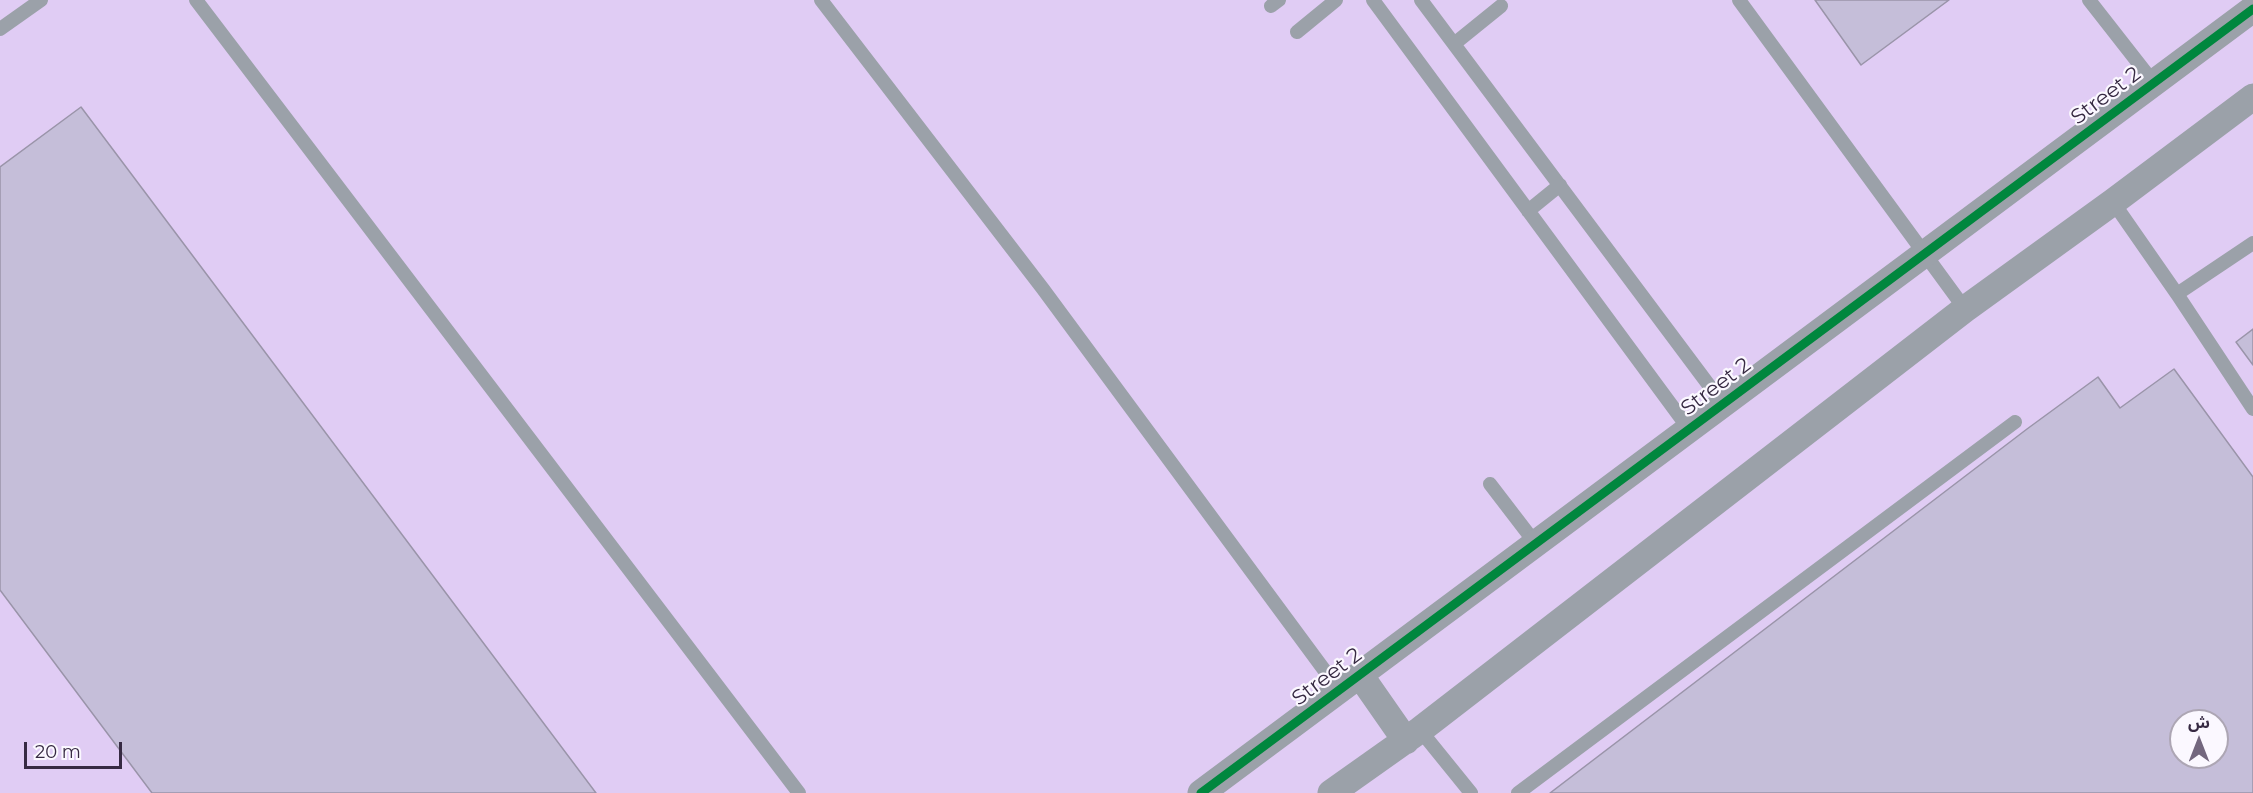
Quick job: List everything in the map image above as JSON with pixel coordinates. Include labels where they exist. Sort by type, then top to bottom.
[{"type":"street","name":"Street 2","points":[[1201,793],[2253,9]]},
{"type":"street","points":[[1331,793],[1413,735],[1965,309],[2253,97]]},
{"type":"street","points":[[1349,682],[1413,735]]},
{"type":"lane","points":[[0,29],[41,0]]},
{"type":"lane","points":[[196,0],[799,793]]},
{"type":"lane","points":[[821,0],[1349,682]]},
{"type":"lane","points":[[1297,32],[1336,0]]},
{"type":"lane","points":[[1373,0],[1689,429]]},
{"type":"lane","points":[[1421,0],[1723,404]]},
{"type":"lane","points":[[1739,0],[1965,309]]},
{"type":"lane","points":[[2089,0],[2154,83]]},
{"type":"lane","points":[[1454,44],[1501,6]]},
{"type":"lane","points":[[1528,210],[1560,185]]},
{"type":"lane","points":[[2113,202],[2253,409]]},
{"type":"lane","points":[[2177,294],[2253,243]]},
{"type":"lane","points":[[1518,793],[2015,422]]},
{"type":"lane","points":[[1490,484],[1536,544]]},
{"type":"lane","points":[[1413,735],[1471,793]]},
{"type":"shaded area","points":[[0,0],[2253,0],[2253,793],[0,793]]},
{"type":"building","points":[[1815,0],[1949,0],[1861,65]]},
{"type":"building","points":[[81,107],[596,793],[152,793],[0,590],[0,167]]},
{"type":"building","points":[[2253,329],[2253,365],[2236,342]]},
{"type":"building","points":[[2174,369],[2253,477],[2253,793],[1550,793],[2027,429],[2098,377],[2120,408]]},
{"type":"cycle path","points":[[1201,793],[2253,9]]}]
